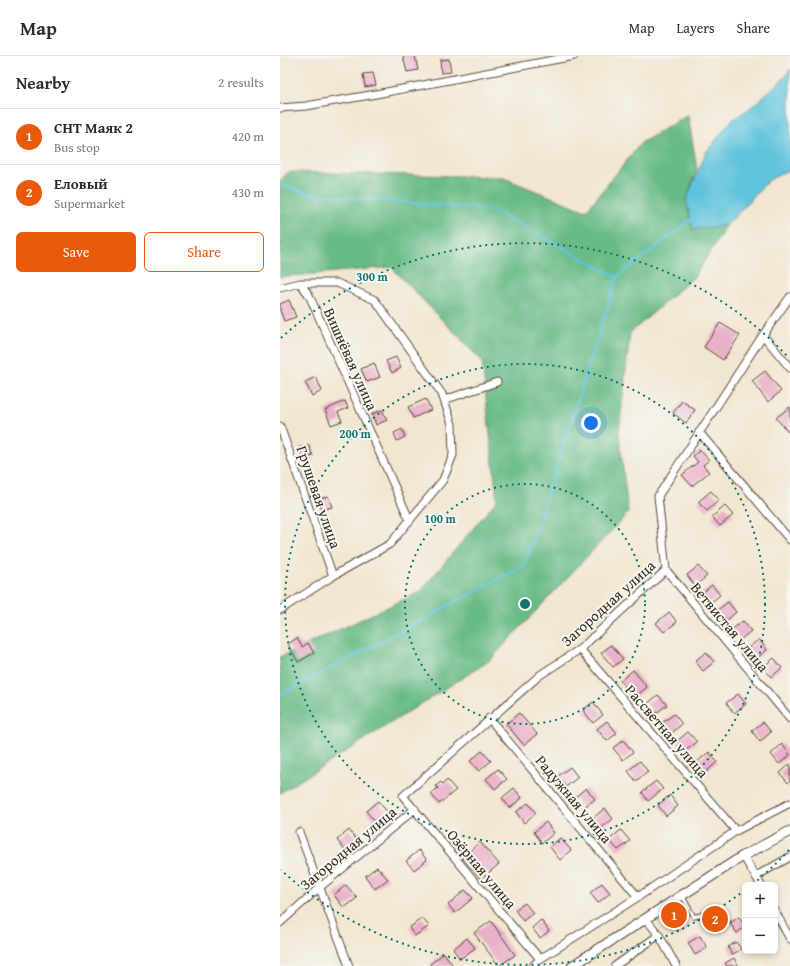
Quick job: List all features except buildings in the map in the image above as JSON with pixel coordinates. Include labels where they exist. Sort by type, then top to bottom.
[{"type":"street","points":[[280,108],[306,106],[360,97],[574,56]]},
{"type":"street","points":[[280,288],[300,282],[337,283],[375,300],[442,394],[452,424],[453,455],[443,480],[390,544],[332,576],[280,610]]},
{"type":"street","name":"Вишнёвая улица","points":[[300,282],[309,295],[410,521]]},
{"type":"street","name":"Загородная улица","points":[[403,796],[540,675],[580,649],[666,570],[658,496],[762,335],[790,297]]},
{"type":"street","points":[[762,335],[790,368]]},
{"type":"street","points":[[444,400],[497,382]]},
{"type":"street","name":"Грушевая улица","points":[[280,426],[332,576]]},
{"type":"street","points":[[699,432],[790,540]]},
{"type":"street","name":"Ветвистая улица","points":[[666,570],[790,719]]},
{"type":"street","name":"Рассветная улица","points":[[580,649],[736,831]]},
{"type":"street","name":"Радужная улица","points":[[490,718],[638,897]]},
{"type":"street","name":"Озёрная улица","points":[[403,796],[540,959]]},
{"type":"street","points":[[533,966],[540,959],[638,897],[736,831],[790,803]]},
{"type":"street","name":"Загородная улица","points":[[280,923],[320,887],[415,809]]},
{"type":"street","points":[[572,966],[683,897],[743,856],[790,831]]},
{"type":"street","points":[[300,832],[349,966]]},
{"type":"street","points":[[743,856],[759,882]]},
{"type":"street","points":[[756,876],[790,858]]},
{"type":"street","points":[[778,917],[790,939]]},
{"type":"street","points":[[646,919],[659,935],[676,966]]},
{"type":"street","points":[[615,966],[659,935]]},
{"type":"lane","points":[[683,897],[694,917],[711,912]]},
{"type":"green space","points":[[688,115],[697,169],[686,200],[693,230],[727,225],[695,276],[630,333],[619,433],[628,513],[489,661],[280,793],[280,657],[420,592],[497,500],[482,361],[391,267],[280,277],[280,181],[288,172],[501,177],[586,211],[641,143]]},
{"type":"water","points":[[790,69],[790,169],[769,180],[727,225],[693,230],[686,200],[706,152],[732,120],[750,108],[786,76]]},
{"type":"waterway","points":[[280,185],[311,194],[494,210],[617,277]]},
{"type":"waterway","points":[[280,695],[525,565],[617,277],[693,218]]},
{"type":"place","name":"СНТ Маяк 2","points":[[674,915]]},
{"type":"place","name":"Еловый","points":[[715,919]]}]
